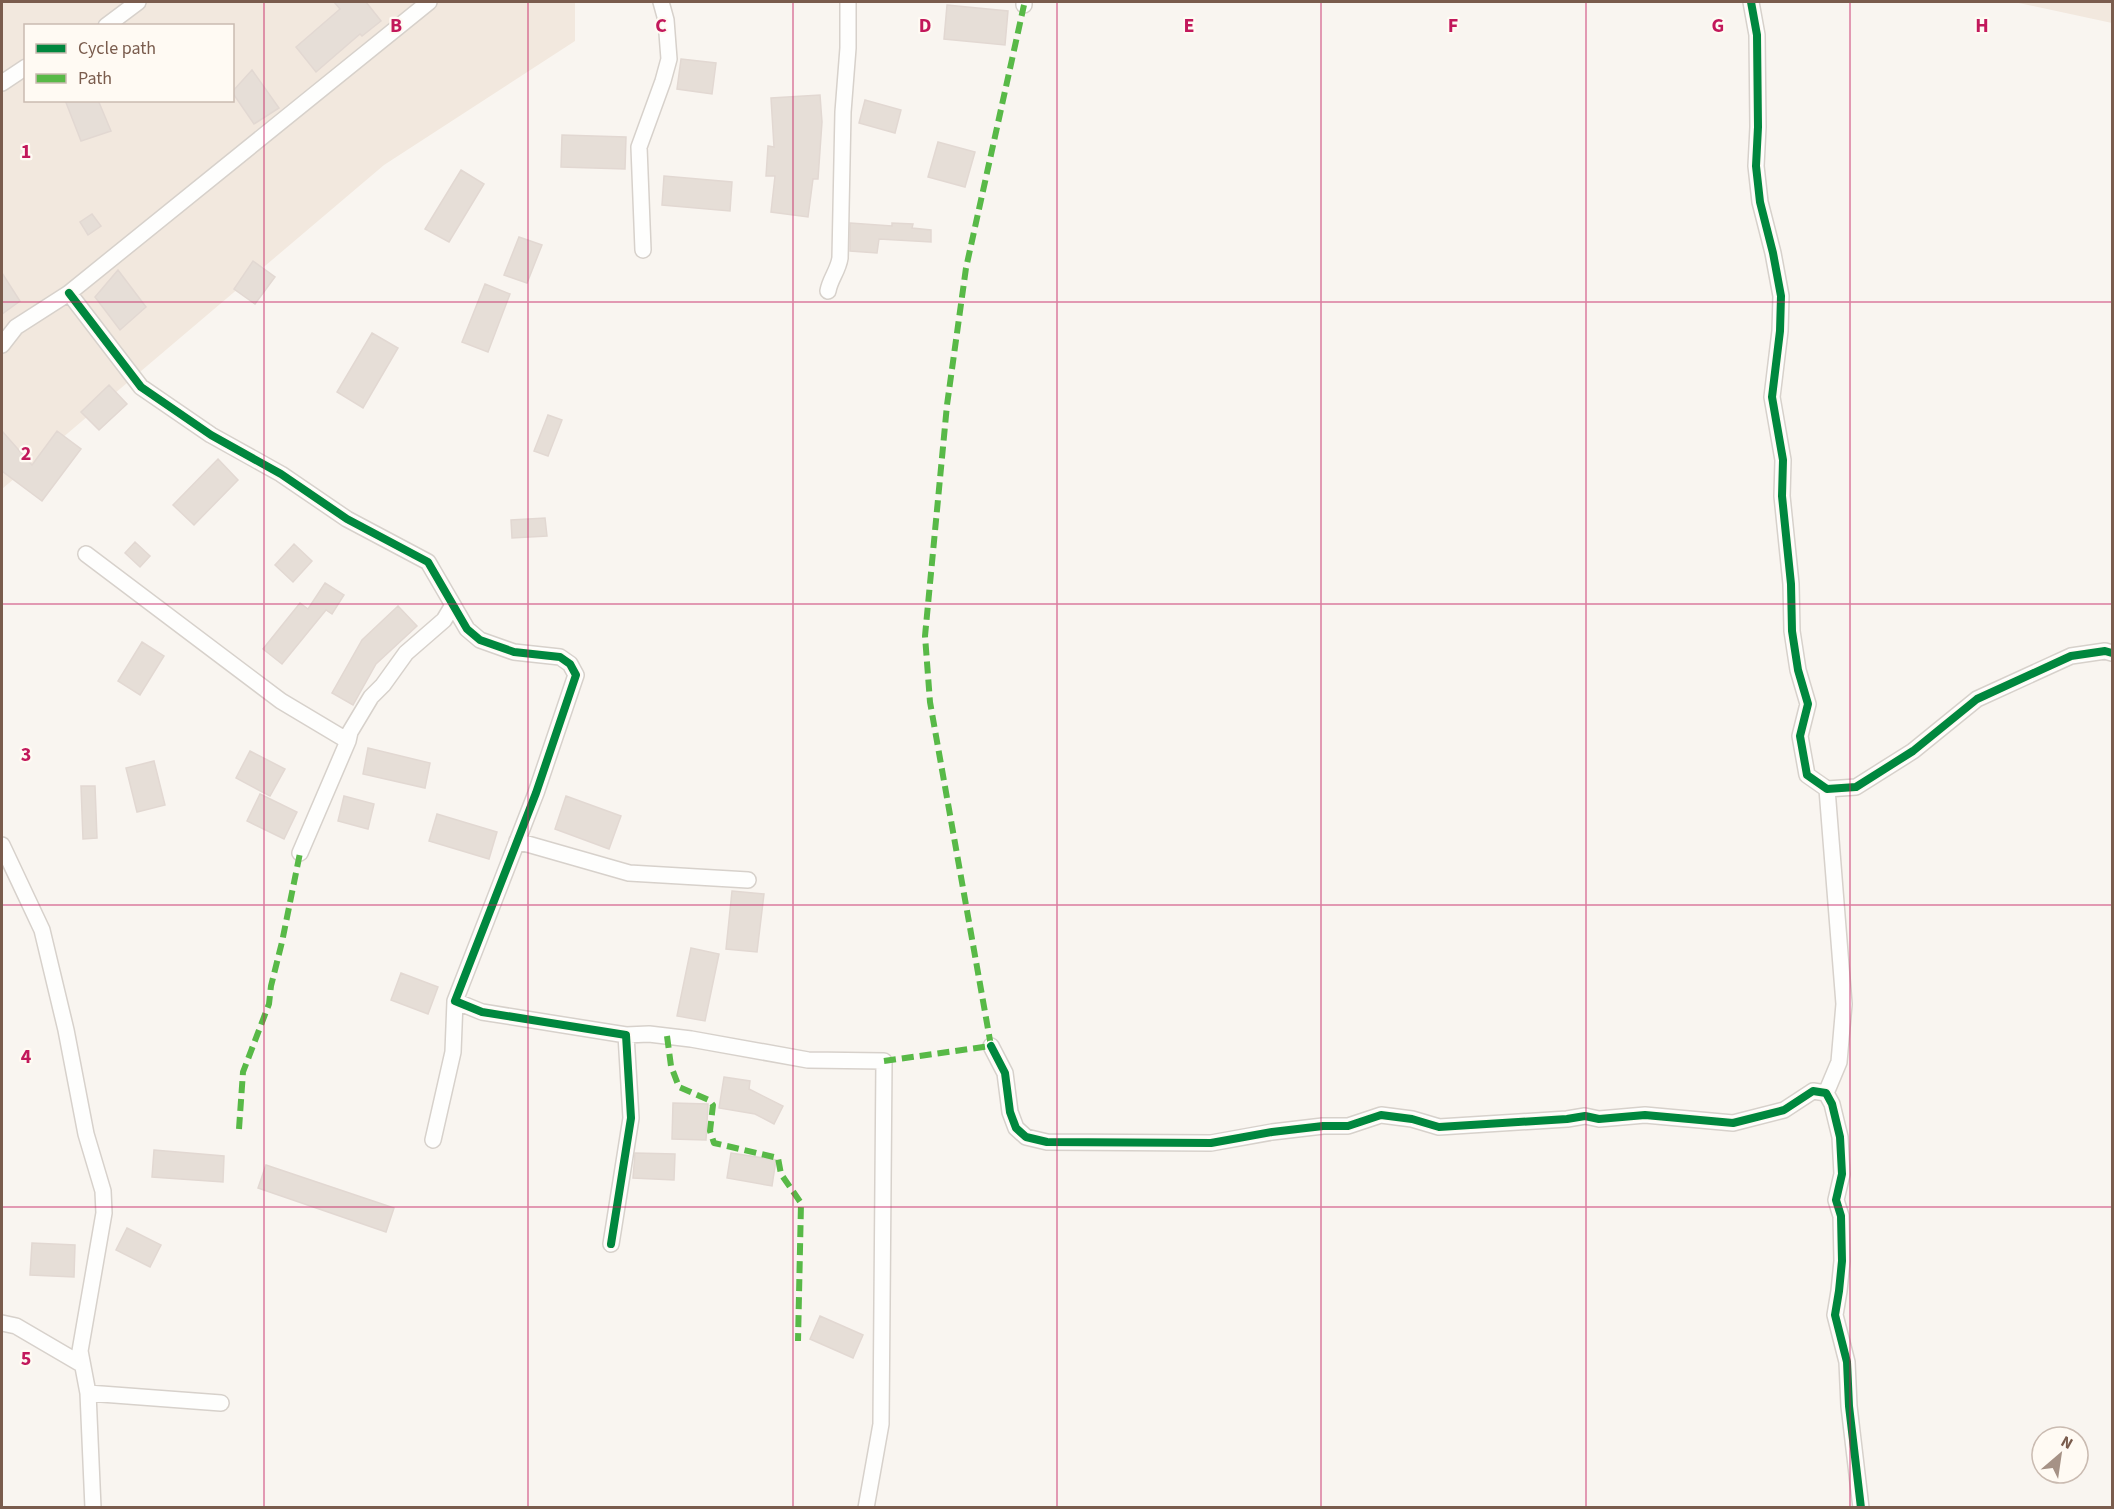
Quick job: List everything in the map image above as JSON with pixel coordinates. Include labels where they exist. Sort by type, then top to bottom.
[{"type":"street","points":[[109,24],[138,2]]},
{"type":"street","points":[[2,345],[16,327],[69,293],[429,2]]},
{"type":"street","points":[[643,250],[639,147],[669,59],[666,20],[661,2]]},
{"type":"street","points":[[828,291],[830,283],[839,270],[840,258],[848,2]]},
{"type":"street","points":[[1751,2],[1757,35],[1756,166],[1760,202],[1781,296],[1780,331],[1772,397],[1783,460],[1782,496],[1791,584],[1792,631],[1798,670],[1808,704],[1800,736],[1807,775],[1827,789],[1856,787],[1913,751],[1977,699],[2071,657],[2105,651],[2112,653]]},
{"type":"street","points":[[2,83],[24,68]]},
{"type":"street","points":[[69,293],[141,387],[211,435],[281,474],[347,519],[428,562],[467,629],[480,640],[514,652],[560,657],[570,664],[576,675],[537,790],[455,1001],[453,1052],[433,1140]]},
{"type":"street","points":[[86,554],[281,701],[348,741]]},
{"type":"street","points":[[300,853],[350,732],[371,697],[383,685],[406,653],[444,620],[453,605]]},
{"type":"street","points":[[1826,1093],[1839,1062],[1844,1004],[1827,789]]},
{"type":"street","points":[[517,841],[629,873],[748,880]]},
{"type":"street","points":[[2,844],[42,930],[66,1030],[86,1134],[103,1191],[104,1213],[80,1351],[88,1394],[93,1508]]},
{"type":"street","points":[[455,1001],[482,1012],[626,1035],[649,1034],[743,1047],[808,1060],[884,1061],[881,1424],[866,1508]]},
{"type":"street","points":[[611,1244],[631,1118],[626,1035]]},
{"type":"street","points":[[991,1046],[1005,1073],[1010,1112],[1016,1128],[1026,1137],[1047,1142],[1211,1143],[1272,1132],[1323,1126],[1348,1126],[1381,1115],[1412,1119],[1439,1127],[1585,1116],[1599,1119],[1645,1115],[1733,1123],[1784,1110],[1813,1091],[1826,1093]]},
{"type":"street","points":[[1826,1093],[1832,1104],[1840,1137],[1842,1174],[1836,1200],[1841,1216],[1842,1261],[1835,1315],[1847,1362],[1849,1406],[1861,1508]]},
{"type":"street","points":[[2,1323],[16,1326],[81,1364]]},
{"type":"street","points":[[88,1394],[221,1403]]},
{"type":"shaded area","points":[[2,2],[575,2],[575,41],[384,165],[2,489]]},
{"type":"shaded area","points":[[2014,2],[2112,2],[2112,23]]},
{"type":"building","points":[[334,2],[366,2],[381,21],[362,36],[360,34],[316,72],[296,47],[340,9]]},
{"type":"building","points":[[947,5],[1008,11],[1005,45],[944,39]]},
{"type":"building","points":[[681,59],[716,63],[712,94],[677,89]]},
{"type":"building","points":[[252,70],[279,108],[254,124],[234,95],[234,90]]},
{"type":"building","points":[[820,95],[822,122],[818,179],[813,179],[808,217],[771,212],[775,176],[766,176],[768,146],[774,147],[771,98]]},
{"type":"building","points":[[865,100],[901,110],[895,133],[859,123]]},
{"type":"building","points":[[66,102],[99,102],[111,131],[81,141]]},
{"type":"building","points":[[562,135],[626,137],[625,169],[561,167]]},
{"type":"building","points":[[938,142],[975,152],[965,187],[928,177]]},
{"type":"building","points":[[461,170],[484,184],[449,242],[425,229]]},
{"type":"building","points":[[664,176],[732,182],[730,211],[662,205]]},
{"type":"building","points":[[92,214],[101,226],[88,235],[80,222]]},
{"type":"building","points":[[850,223],[892,226],[892,223],[913,224],[912,228],[931,230],[931,242],[879,239],[877,253],[850,251]]},
{"type":"building","points":[[519,237],[542,245],[527,283],[504,275]]},
{"type":"building","points":[[253,261],[275,277],[255,304],[234,289]]},
{"type":"building","points":[[118,270],[146,307],[120,330],[95,297]]},
{"type":"building","points":[[2,273],[20,301],[2,314]]},
{"type":"building","points":[[485,284],[510,294],[488,352],[462,342]]},
{"type":"building","points":[[372,333],[398,348],[363,408],[337,392]]},
{"type":"building","points":[[109,385],[127,404],[99,430],[81,412]]},
{"type":"building","points":[[548,415],[562,420],[548,456],[534,451]]},
{"type":"building","points":[[2,431],[32,465],[57,431],[81,449],[42,501],[2,471]]},
{"type":"building","points":[[218,459],[238,480],[194,525],[173,505]]},
{"type":"building","points":[[545,518],[547,536],[512,538],[511,520]]},
{"type":"building","points":[[135,542],[150,556],[140,567],[125,553]]},
{"type":"building","points":[[294,544],[312,561],[293,582],[275,565]]},
{"type":"building","points":[[325,583],[344,595],[332,614],[326,610],[282,664],[263,649],[300,603],[308,609]]},
{"type":"building","points":[[398,606],[417,626],[376,664],[353,705],[332,693],[362,640]]},
{"type":"building","points":[[142,642],[164,656],[140,695],[118,681]]},
{"type":"building","points":[[368,748],[430,763],[425,788],[363,774]]},
{"type":"building","points":[[250,751],[285,769],[270,796],[236,778]]},
{"type":"building","points":[[154,761],[165,805],[137,812],[126,768]]},
{"type":"building","points":[[81,786],[95,786],[97,838],[83,839]]},
{"type":"building","points":[[260,794],[297,812],[284,839],[247,821]]},
{"type":"building","points":[[344,796],[374,804],[368,829],[338,821]]},
{"type":"building","points":[[566,796],[621,816],[609,849],[555,829]]},
{"type":"building","points":[[437,814],[497,832],[489,859],[429,841]]},
{"type":"building","points":[[732,891],[764,894],[757,952],[726,949]]},
{"type":"building","points":[[691,948],[719,954],[705,1021],[677,1016]]},
{"type":"building","points":[[401,973],[438,987],[428,1014],[391,1000]]},
{"type":"building","points":[[724,1077],[750,1081],[749,1089],[783,1106],[774,1124],[755,1114],[719,1108]]},
{"type":"building","points":[[673,1103],[708,1104],[706,1140],[672,1139]]},
{"type":"building","points":[[154,1150],[224,1156],[223,1182],[152,1177]]},
{"type":"building","points":[[635,1153],[675,1154],[674,1180],[633,1178]]},
{"type":"building","points":[[731,1153],[776,1160],[772,1186],[727,1178]]},
{"type":"building","points":[[266,1165],[394,1208],[386,1232],[258,1188]]},
{"type":"building","points":[[127,1228],[161,1245],[150,1267],[116,1250]]},
{"type":"building","points":[[32,1243],[75,1245],[74,1277],[30,1275]]},
{"type":"building","points":[[820,1316],[863,1335],[853,1358],[810,1339]]},
{"type":"marked path","points":[[884,1061],[991,1046],[930,702],[925,636],[947,405],[966,268],[1024,5]]},
{"type":"marked path","points":[[239,1129],[243,1072],[269,1004],[300,853]]},
{"type":"marked path","points":[[667,1036],[671,1066],[679,1087],[709,1100],[713,1105],[710,1131],[714,1143],[778,1158],[781,1174],[801,1203],[798,1341]]},
{"type":"cycle path","points":[[1751,2],[1757,35],[1756,166],[1760,202],[1781,296],[1780,331],[1772,397],[1783,460],[1782,496],[1791,584],[1792,631],[1798,670],[1808,704],[1800,736],[1807,775],[1827,789],[1856,787],[1913,751],[1977,699],[2071,656],[2105,651],[2112,653]]},
{"type":"cycle path","points":[[69,293],[141,387],[211,435],[281,474],[347,519],[428,562],[467,629],[480,640],[514,652],[560,657],[570,664],[576,675],[536,793],[455,1001],[482,1012],[626,1035],[631,1118],[611,1244]]},
{"type":"cycle path","points":[[991,1046],[1005,1073],[1010,1112],[1016,1128],[1026,1137],[1047,1142],[1211,1143],[1272,1132],[1323,1126],[1348,1126],[1381,1115],[1412,1119],[1439,1127],[1585,1116],[1599,1119],[1645,1115],[1733,1123],[1784,1110],[1813,1091],[1826,1093],[1832,1104],[1840,1137],[1842,1174],[1836,1200],[1841,1216],[1842,1261],[1835,1315],[1847,1362],[1849,1406],[1861,1508]]}]
